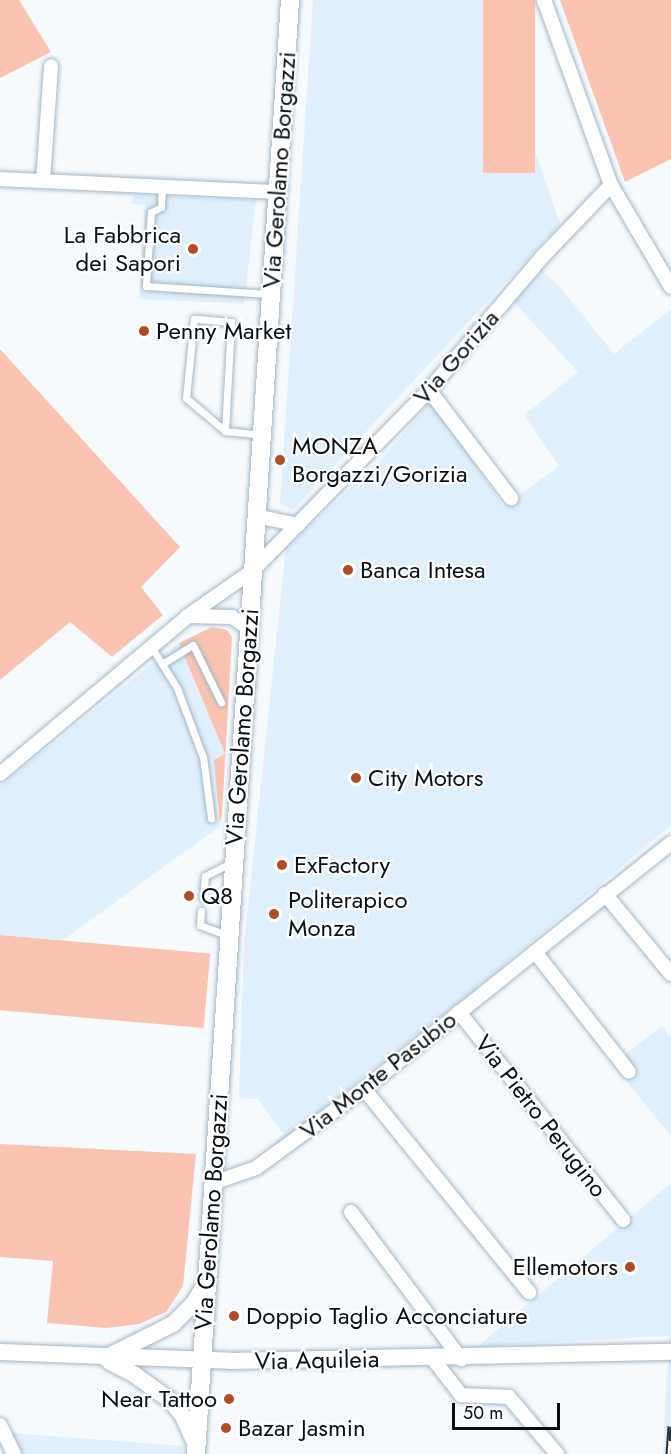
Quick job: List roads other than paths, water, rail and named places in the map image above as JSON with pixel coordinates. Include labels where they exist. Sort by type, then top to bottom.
[{"type":"main road","name":"Via Gerolamo Borgazzi","points":[[196,1450],[204,1286],[213,1183],[247,627],[262,435],[290,0]]},
{"type":"street","points":[[544,0],[611,185],[671,287]]},
{"type":"street","points":[[43,181],[51,66]]},
{"type":"street","points":[[0,179],[277,192]]},
{"type":"street","name":"Via Gorizia","points":[[0,774],[189,616],[252,571],[429,390],[543,256],[611,185]]},
{"type":"street","points":[[429,390],[511,498]]},
{"type":"street","points":[[256,516],[298,525]]},
{"type":"street","points":[[189,616],[232,617],[247,627]]},
{"type":"street","name":"Via Monte Pasubio","points":[[213,1183],[256,1168],[364,1089],[671,843]]},
{"type":"street","points":[[605,894],[671,974]]},
{"type":"street","points":[[535,952],[628,1071]]},
{"type":"street","name":"Via Pietro Perugino","points":[[459,1012],[623,1220]]},
{"type":"street","points":[[364,1089],[529,1292]]},
{"type":"street","points":[[351,1212],[460,1359]]},
{"type":"street","points":[[103,1359],[173,1324],[204,1286]]},
{"type":"street","name":"Via Aquileia","points":[[0,1352],[103,1359],[201,1361],[460,1359],[670,1352]]},
{"type":"street","points":[[103,1359],[135,1375],[171,1401],[183,1416],[196,1450]]},
{"type":"street","points":[[433,1359],[461,1395],[510,1397],[557,1454]]},
{"type":"street","points":[[0,1425],[14,1454]]},
{"type":"lane","points":[[162,187],[161,207],[151,212],[146,286],[271,294]]},
{"type":"lane","points":[[225,431],[231,322],[194,319],[186,398],[225,431],[262,435]]},
{"type":"lane","points":[[162,664],[193,645],[221,702]]},
{"type":"lane","points":[[152,648],[177,688],[202,757],[211,819]]},
{"type":"lane","points":[[203,898],[205,876],[233,862]]},
{"type":"lane","points":[[201,910],[200,925],[229,936]]},
{"type":"railway","points":[[669,1454],[671,1426]]},
{"type":"place","name":"La Fabbrica dei Sapori","points":[[193,249]]},
{"type":"place","name":"Penny Market","points":[[144,331]]},
{"type":"place","name":"MONZA Borgazzi/Gorizia","points":[[280,460]]},
{"type":"place","name":"Banca Intesa","points":[[348,570]]},
{"type":"place","name":"City Motors","points":[[356,778]]},
{"type":"place","name":"ExFactory","points":[[282,865]]},
{"type":"place","name":"Q8","points":[[189,896]]},
{"type":"place","name":"Politerapico Monza","points":[[274,914]]},
{"type":"place","name":"Ellemotors","points":[[630,1267]]},
{"type":"place","name":"Doppio Taglio Acconciature","points":[[234,1316]]},
{"type":"place","name":"Near Tattoo","points":[[229,1399]]},
{"type":"place","name":"Bazar Jasmin","points":[[226,1428]]}]
